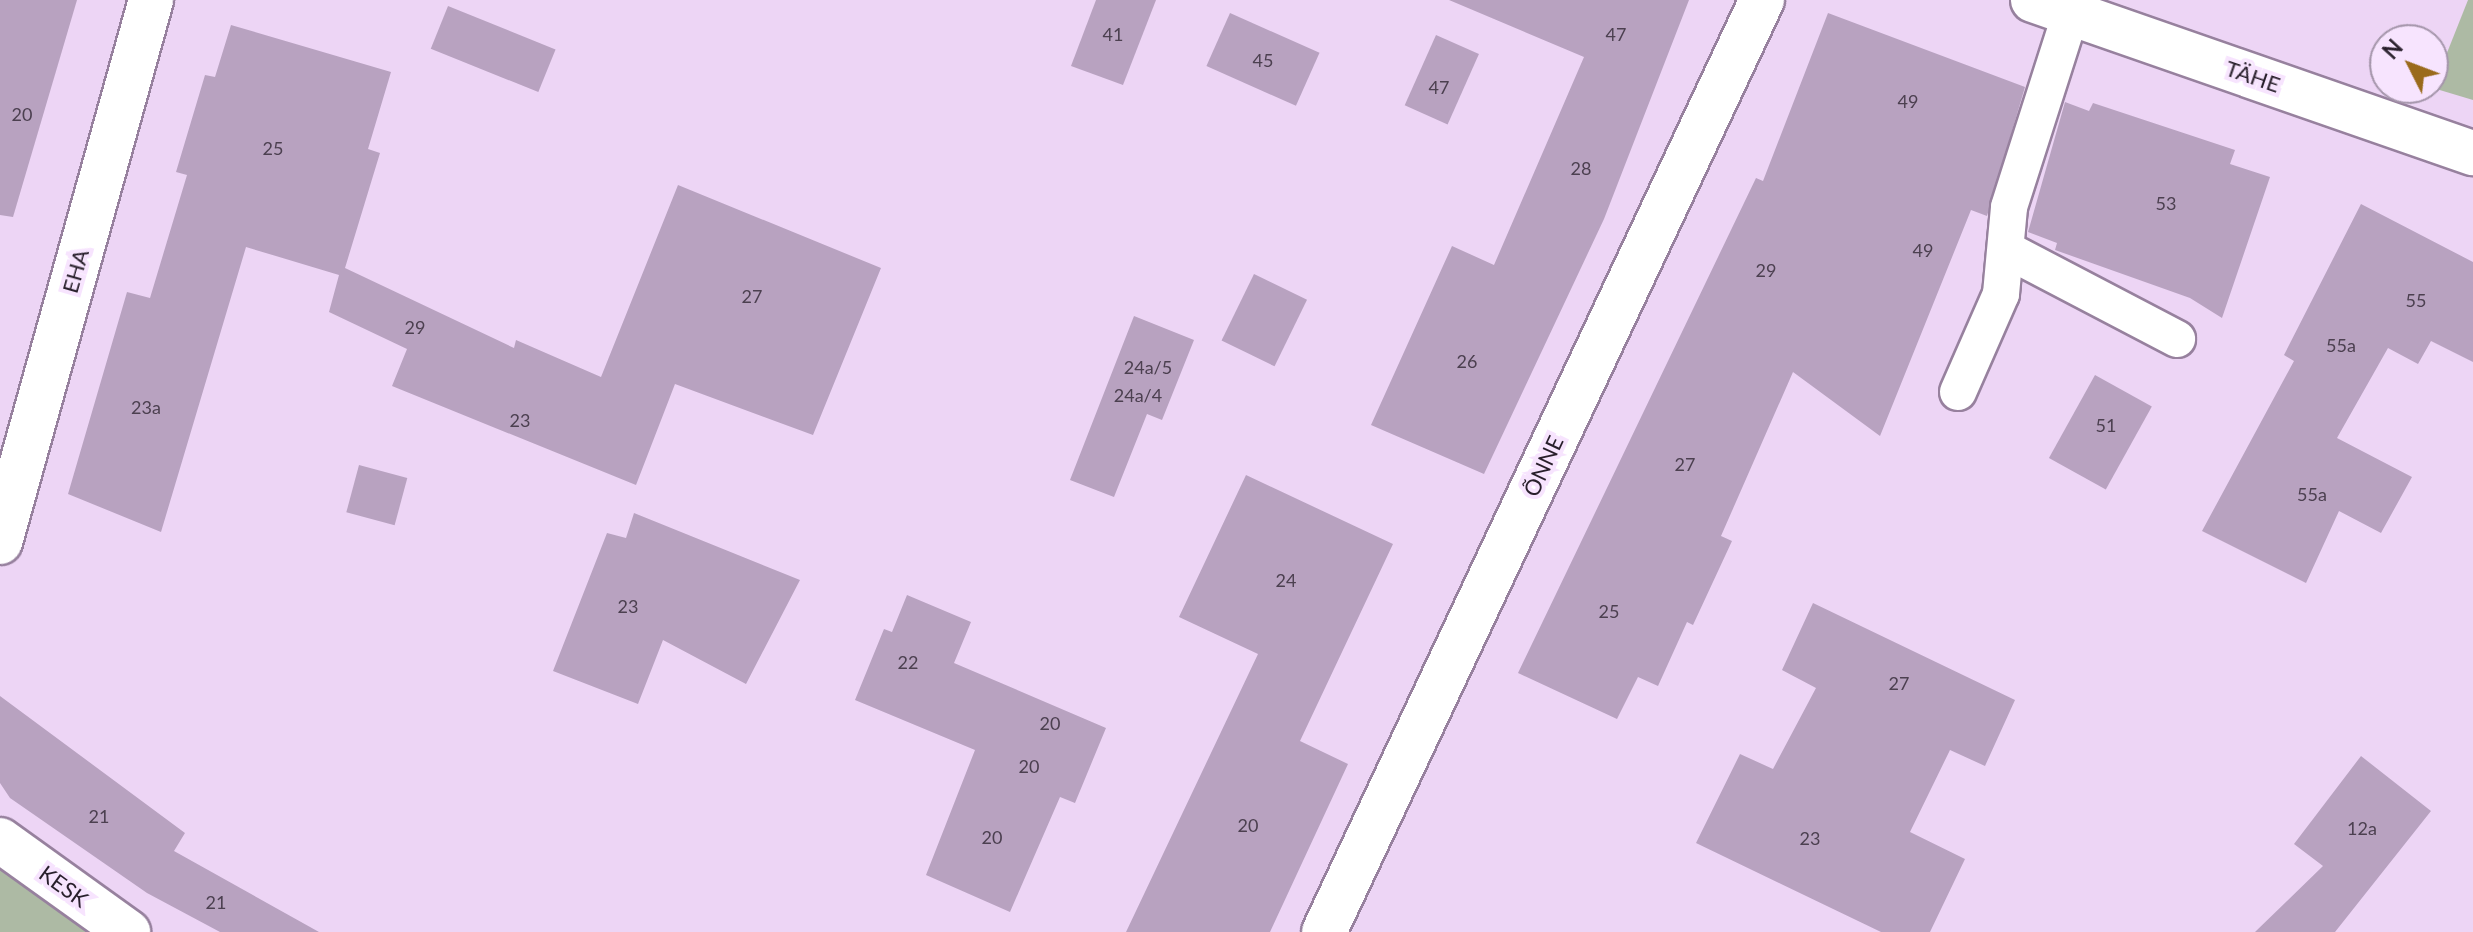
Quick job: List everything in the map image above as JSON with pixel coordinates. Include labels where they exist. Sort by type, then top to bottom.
[{"type":"street","name":"EHA","points":[[0,542],[151,0]]},
{"type":"street","name":"ÕNNE","points":[[1324,932],[1762,0]]},
{"type":"street","name":"TÄHE","points":[[2052,7],[2473,153]]},
{"type":"street","name":"KESK","points":[[0,840],[128,932]]},
{"type":"lane","points":[[1958,392],[2001,294],[2009,207],[2052,7]]},
{"type":"lane","points":[[2007,250],[2177,339]]},
{"type":"green space","points":[[2468,0],[2473,0],[2473,100],[2449,93],[2449,48]]},
{"type":"green space","points":[[0,840],[128,932],[0,932]]},
{"type":"building","points":[[0,0],[77,0],[13,217],[0,215]]},
{"type":"building","points":[[1096,0],[1156,0],[1123,85],[1071,66]]},
{"type":"building","points":[[1449,0],[1689,0],[1604,219],[1484,474],[1371,425],[1452,246],[1494,265],[1584,57]]},
{"type":"building","points":[[448,6],[556,49],[538,92],[431,49]]},
{"type":"building","points":[[1230,13],[1320,53],[1296,106],[1206,66]]},
{"type":"building","points":[[1828,13],[2025,87],[1987,216],[1971,210],[1880,436],[1793,372],[1721,536],[1732,541],[1693,625],[1687,622],[1658,686],[1638,677],[1617,719],[1518,673],[1756,178],[1763,181]]},
{"type":"building","points":[[231,25],[391,72],[368,149],[380,153],[345,268],[514,348],[516,340],[601,377],[678,185],[881,268],[813,435],[675,384],[636,485],[392,386],[407,349],[329,312],[339,275],[246,247],[161,532],[68,494],[127,292],[150,298],[187,175],[176,172],[205,75],[215,77]]},
{"type":"building","points":[[1436,35],[1479,54],[1448,124],[1405,105]]},
{"type":"building","points":[[2065,102],[2089,111],[2093,103],[2235,150],[2230,164],[2270,177],[2222,318],[2190,298],[2055,250],[2057,243],[2028,232]]},
{"type":"building","points":[[2361,204],[2473,262],[2473,362],[2431,341],[2418,364],[2388,348],[2337,438],[2412,477],[2381,533],[2339,511],[2306,583],[2202,531],[2294,361],[2284,355]]},
{"type":"building","points":[[1254,274],[1307,300],[1275,366],[1222,341]]},
{"type":"building","points":[[1134,316],[1194,340],[1162,420],[1147,414],[1114,497],[1070,480]]},
{"type":"building","points":[[2095,375],[2152,407],[2106,490],[2049,458]]},
{"type":"building","points":[[359,465],[407,478],[395,525],[346,512]]},
{"type":"building","points":[[1246,475],[1393,544],[1300,741],[1348,764],[1270,932],[1126,932],[1258,654],[1179,617]]},
{"type":"building","points":[[634,513],[800,580],[746,684],[663,640],[638,704],[553,671],[607,533],[626,538]]},
{"type":"building","points":[[907,595],[971,622],[954,663],[1106,728],[1075,803],[1060,797],[1010,912],[926,875],[975,750],[855,700],[884,629],[892,632]]},
{"type":"building","points":[[1813,603],[2015,700],[1985,766],[1950,750],[1910,832],[1965,859],[1930,932],[1881,932],[1696,843],[1740,754],[1773,769],[1816,688],[1782,670]]},
{"type":"building","points":[[0,696],[185,833],[174,851],[319,932],[220,932],[147,893],[10,798],[0,783]]},
{"type":"building","points":[[2361,756],[2431,811],[2335,932],[2255,932],[2323,866],[2294,844]]}]
